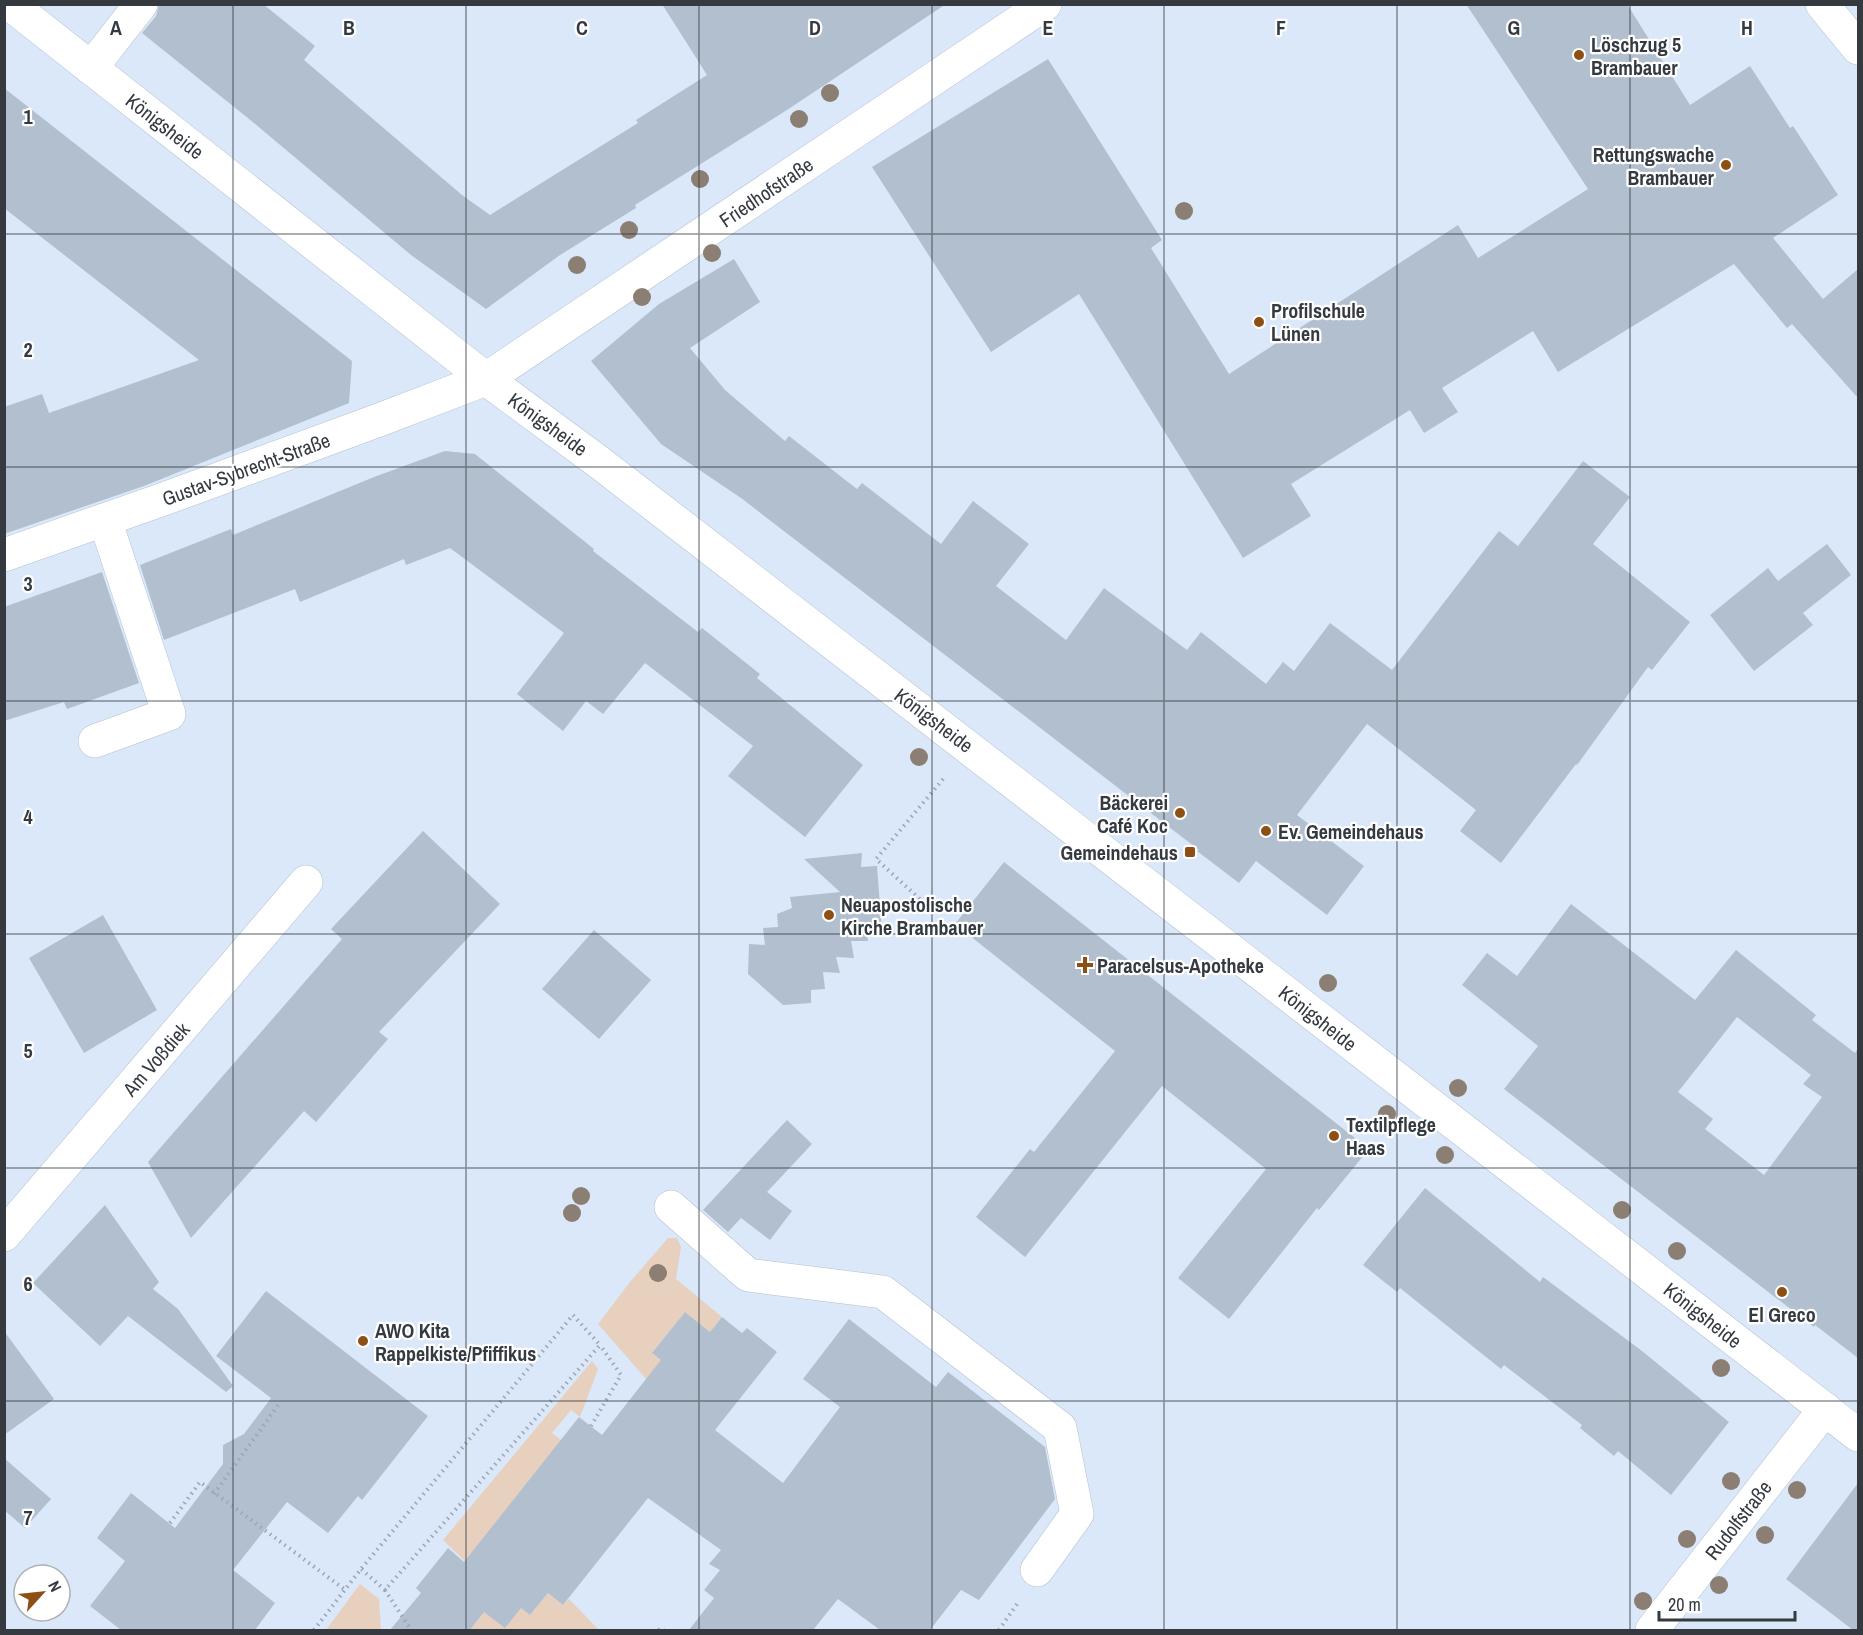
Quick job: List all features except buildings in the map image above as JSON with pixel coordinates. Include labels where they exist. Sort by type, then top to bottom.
[{"type":"main road","name":"Königsheide","points":[[10,4],[486,379],[600,463],[1858,1435]]},
{"type":"main road","points":[[91,68],[141,4]]},
{"type":"main road","name":"Friedhofstraße","points":[[486,379],[1045,4]]},
{"type":"main road","points":[[1822,4],[1858,48]]},
{"type":"main road","name":"Gustav-Sybrecht-Straße","points":[[4,555],[486,379]]},
{"type":"main road","points":[[95,741],[169,714],[105,520]]},
{"type":"main road","name":"Am Voßdiek","points":[[4,1235],[306,882]]},
{"type":"main road","points":[[671,1207],[748,1275],[883,1292],[1060,1428],[1077,1514],[1037,1570]]},
{"type":"main road","name":"Rudolfstraße","points":[[1652,1630],[1825,1409]]},
{"type":"path","points":[[933,910],[876,859],[970,748]]},
{"type":"path","points":[[314,1630],[344,1589],[573,1316],[600,1345],[621,1375],[591,1426]]},
{"type":"path","points":[[385,1590],[600,1345]]},
{"type":"path","points":[[214,1494],[279,1404]]},
{"type":"path","points":[[170,1523],[200,1482],[344,1589]]},
{"type":"path","points":[[361,1569],[385,1590],[411,1630]]},
{"type":"path","points":[[659,1630],[661,1628],[664,1630]]},
{"type":"shaded area","points":[[668,1238],[677,1238],[681,1247],[676,1279],[722,1317],[710,1332],[685,1312],[653,1352],[678,1374],[661,1396],[598,1324]]},
{"type":"shaded area","points":[[592,1361],[598,1369],[580,1417],[571,1410],[552,1433],[561,1440],[482,1540],[470,1566],[443,1540]]},
{"type":"shaded area","points":[[360,1584],[379,1599],[381,1630],[326,1630]]},
{"type":"shaded area","points":[[548,1593],[563,1605],[569,1599],[599,1630],[470,1630],[484,1612],[521,1608],[530,1615]]},
{"type":"place","name":"Löschzug 5 Brambauer","points":[[1579,55]]},
{"type":"place","name":"Rettungswache Brambauer","points":[[1726,165]]},
{"type":"place","name":"Profilschule Lünen","points":[[1259,322]]},
{"type":"place","name":"Bäckerei Café Koc","points":[[1180,813]]},
{"type":"place","name":"Ev. Gemeindehaus","points":[[1266,831]]},
{"type":"place","name":"Gemeindehaus","points":[[1190,852]]},
{"type":"place","name":"Neuapostolische Kirche Brambauer","points":[[829,915]]},
{"type":"place","name":"Paracelsus-Apotheke","points":[[1085,965]]},
{"type":"place","name":"Textilpflege Haas","points":[[1334,1136]]},
{"type":"place","name":"El Greco","points":[[1782,1292]]},
{"type":"place","name":"AWO Kita Rappelkiste/Pfiffikus","points":[[363,1341]]}]
